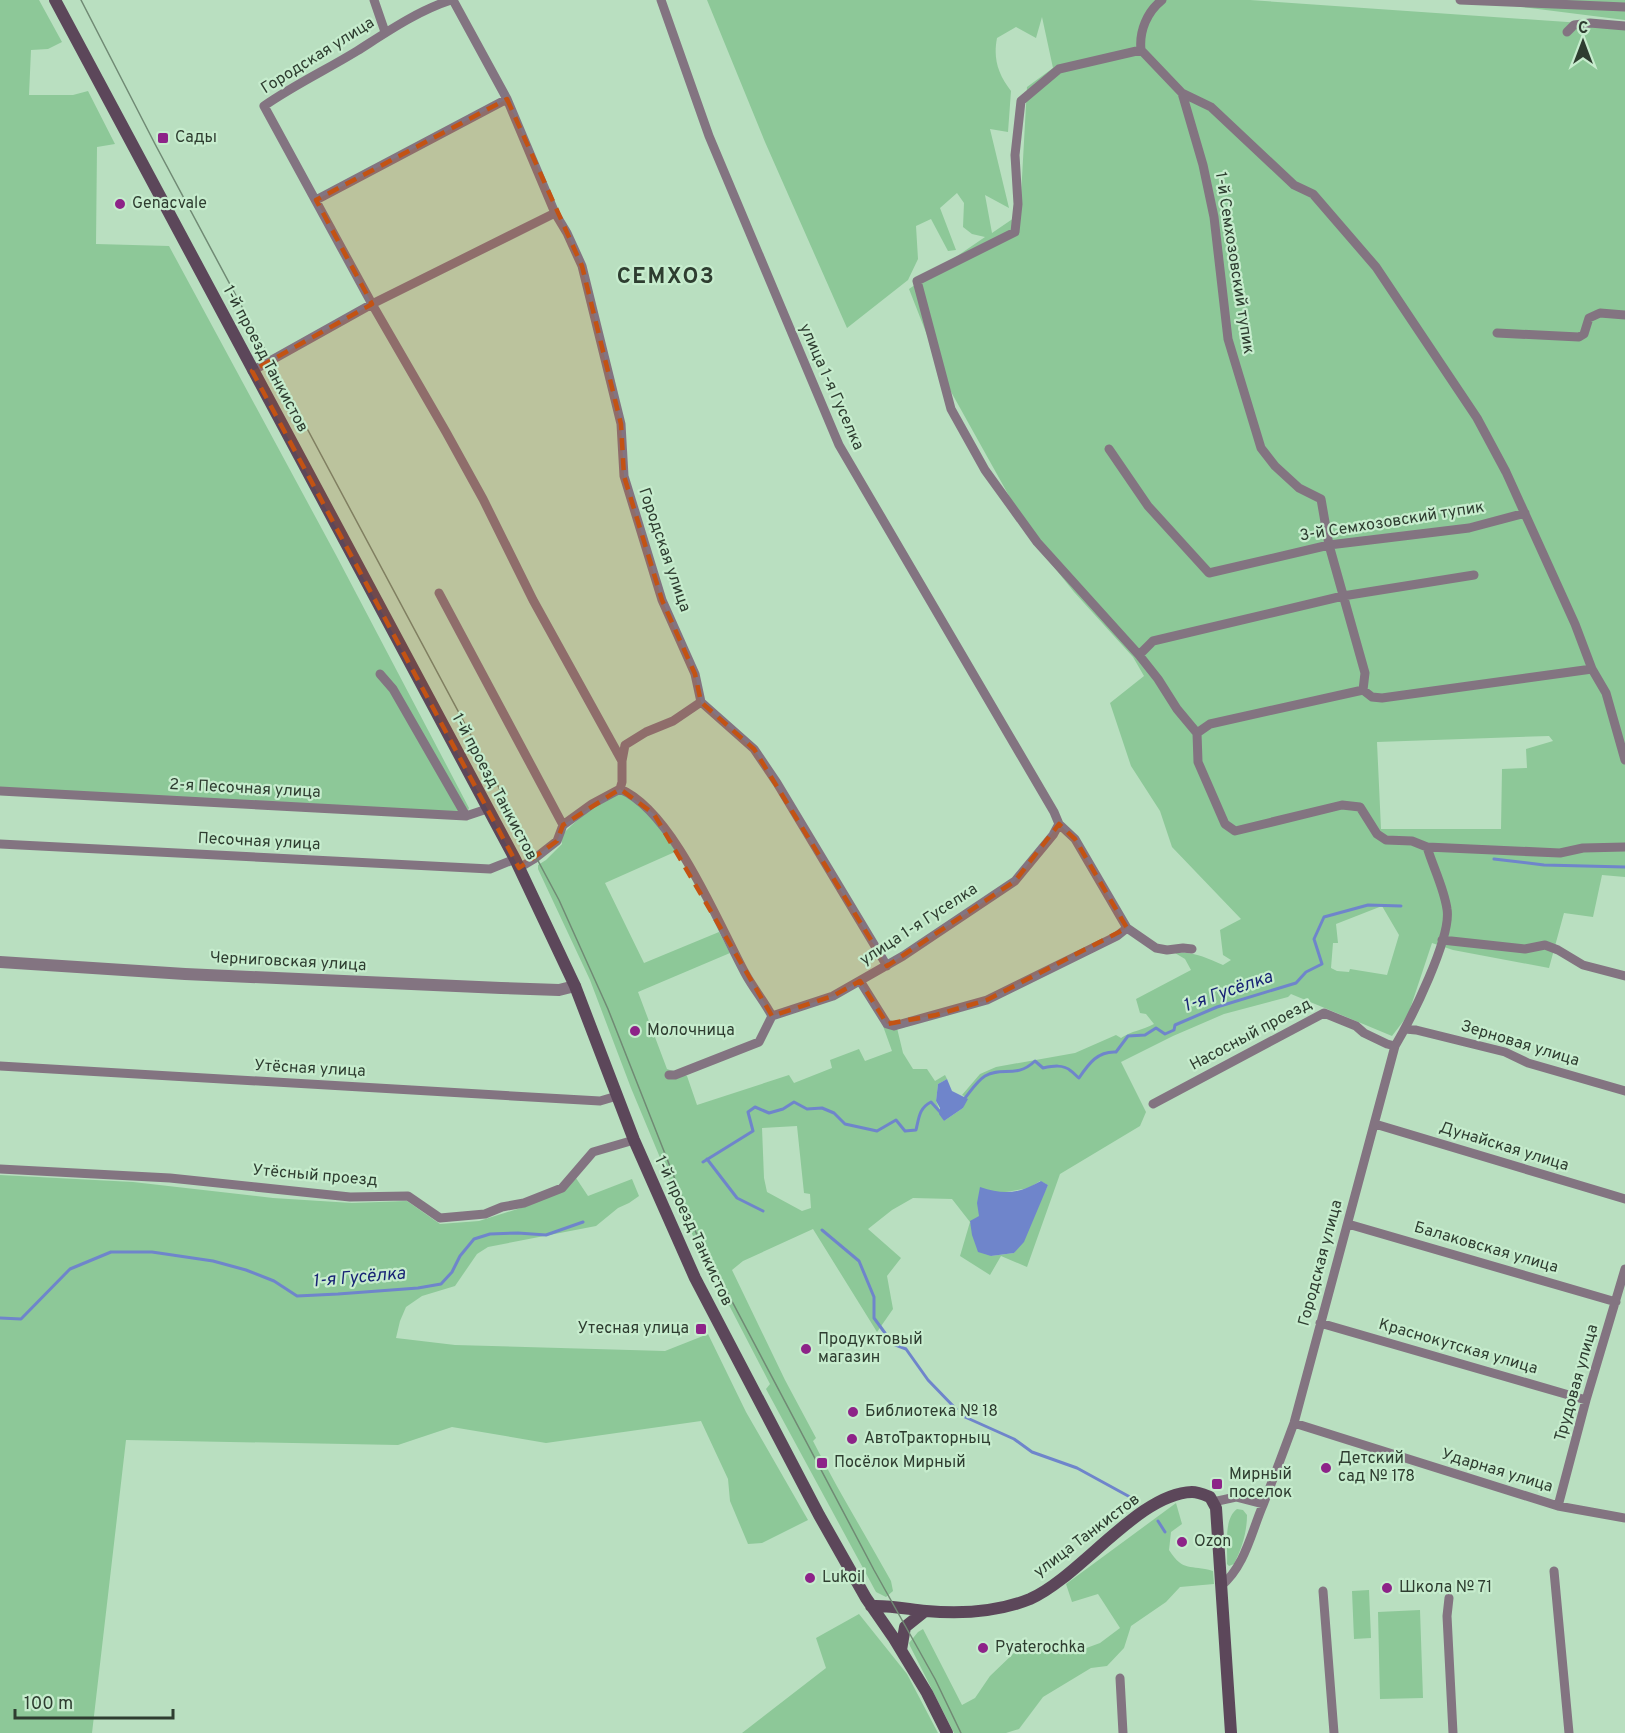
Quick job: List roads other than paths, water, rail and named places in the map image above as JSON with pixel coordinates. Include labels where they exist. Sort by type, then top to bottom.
[{"type":"main road","name":"1-й проезд Танкистов","points":[[54,0],[517,863],[575,986],[634,1140],[667,1218],[718,1324],[825,1525],[871,1606],[927,1693],[947,1733]]},
{"type":"main road","name":"улица Танкистов","points":[[871,1606],[899,1606],[925,1611],[963,1613],[1032,1598],[1055,1583],[1146,1510],[1176,1495],[1194,1492],[1210,1497],[1213,1502]]},
{"type":"main road","points":[[1213,1502],[1216,1508],[1231,1733]]},
{"type":"main road","points":[[901,1650],[905,1627],[925,1611]]},
{"type":"street","points":[[374,0],[386,32]]},
{"type":"street","name":"Городская улица","points":[[622,761],[532,600],[483,499],[372,304],[264,106],[288,89],[356,52],[386,32],[452,0],[507,99],[555,213],[582,266],[621,424],[624,476],[637,525],[662,600],[695,674],[701,702]]},
{"type":"street","name":"улица 1-я Гуселка","points":[[661,0],[709,136],[838,445],[1059,824],[1075,839],[1127,928],[1156,948],[1192,949]]},
{"type":"street","points":[[1162,0],[1150,11],[1139,38],[1141,50],[1182,93],[1211,107],[1294,185],[1313,194],[1376,267],[1477,418],[1506,472],[1575,624],[1592,669],[1606,693],[1625,760]]},
{"type":"street","points":[[1460,0],[1559,2],[1625,7]]},
{"type":"street","points":[[1568,32],[1574,25],[1590,23],[1625,26]]},
{"type":"street","points":[[1141,50],[1059,69],[1021,101],[1015,155],[1018,204],[1015,232],[916,281],[951,409],[985,470],[1038,542],[1139,656],[1158,679],[1177,710],[1197,733],[1198,762],[1225,824],[1235,831],[1342,805],[1360,807],[1377,834],[1386,840],[1412,841],[1427,847],[1560,853],[1583,848],[1625,847]]},
{"type":"street","name":"1-й Семхозовский тупик","points":[[1182,93],[1203,165],[1214,217],[1228,339],[1251,416],[1262,447],[1275,466],[1299,488],[1321,499],[1329,544],[1365,674],[1363,690]]},
{"type":"street","points":[[316,200],[507,99]]},
{"type":"street","points":[[252,371],[372,304],[555,213]]},
{"type":"street","points":[[1497,333],[1579,337],[1584,334],[1589,318],[1600,313],[1625,315]]},
{"type":"street","name":"3-й Семхозовский тупик","points":[[1109,449],[1148,506],[1209,573],[1329,544],[1469,528],[1525,513]]},
{"type":"street","points":[[1139,656],[1153,642],[1343,596],[1474,574]]},
{"type":"street","points":[[439,593],[563,825],[592,804],[620,789],[630,793],[654,814],[680,849],[747,977],[765,1002],[772,1017],[759,1042],[675,1075],[669,1075]]},
{"type":"street","points":[[1197,733],[1210,724],[1363,690],[1372,697],[1382,698],[1592,669]]},
{"type":"street","points":[[380,674],[393,689],[466,816]]},
{"type":"street","points":[[620,789],[624,746],[645,732],[673,721],[701,702],[754,750],[766,766],[887,966]]},
{"type":"street","name":"2-я Песочная улица","points":[[0,791],[466,816],[487,809]]},
{"type":"street","name":"улица 1-я Гуселка","points":[[772,1017],[834,996],[887,966],[1015,881],[1053,835],[1059,824]]},
{"type":"street","name":"Песочная улица","points":[[0,844],[490,869],[534,859],[557,841],[563,825]]},
{"type":"street","name":"Городская улица","points":[[1221,1586],[1233,1576],[1273,1482],[1294,1423],[1395,1046],[1416,1009],[1448,926],[1447,909],[1427,847]]},
{"type":"street","points":[[860,981],[887,1024],[894,1026],[987,1000],[1117,936],[1127,928]]},
{"type":"street","points":[[1442,940],[1525,949],[1545,945],[1583,965],[1625,976]]},
{"type":"street","name":"Черниговская улица","points":[[0,962],[196,974],[501,988],[559,990],[575,986]]},
{"type":"street","name":"Насосный проезд","points":[[1153,1104],[1324,1013],[1395,1046]]},
{"type":"street","name":"Зерновая улица","points":[[1405,1029],[1505,1052],[1528,1063],[1625,1091]]},
{"type":"street","name":"Утёсная улица","points":[[0,1066],[600,1101],[617,1096]]},
{"type":"street","name":"Дунайская улица","points":[[1375,1124],[1625,1199]]},
{"type":"street","name":"Утёсный проезд","points":[[0,1169],[170,1178],[350,1197],[408,1196],[440,1218],[485,1214],[543,1196],[562,1188],[592,1152],[634,1140]]},
{"type":"street","name":"Балаковская улица","points":[[1348,1224],[1616,1302]]},
{"type":"street","name":"Трудовая улица","points":[[1558,1506],[1586,1400],[1625,1269]]},
{"type":"street","name":"Краснокутская улица","points":[[1320,1323],[1586,1400]]},
{"type":"street","name":"Ударная улица","points":[[1294,1423],[1558,1506],[1625,1518]]},
{"type":"street","points":[[1213,1502],[1236,1497],[1263,1504]]},
{"type":"street","points":[[1554,1571],[1569,1733]]},
{"type":"street","points":[[1323,1591],[1334,1733]]},
{"type":"street","points":[[1449,1598],[1447,1616],[1453,1733]]},
{"type":"street","points":[[1120,1678],[1123,1733]]},
{"type":"water","points":[[947,1079],[952,1091],[968,1099],[963,1108],[944,1121],[939,1114],[940,1108],[936,1101],[938,1084]]},
{"type":"water","points":[[1041,1181],[1048,1185],[1024,1242],[1014,1253],[991,1256],[978,1252],[970,1221],[979,1216],[977,1203],[980,1187],[1011,1192],[1025,1189]]},
{"type":"waterway","name":"1-я Гусёлка","points":[[1494,859],[1544,865],[1625,867]]},
{"type":"waterway","name":"1-я Гусёлка","points":[[965,1098],[985,1076],[997,1072],[1022,1070],[1035,1061],[1043,1068],[1065,1067],[1079,1078],[1094,1059],[1110,1052],[1116,1052],[1128,1036],[1145,1035],[1156,1028],[1165,1034],[1174,1030],[1175,1025],[1217,1007],[1296,983],[1306,972],[1322,964],[1314,939],[1324,917],[1368,905],[1401,906]]},
{"type":"waterway","name":"1-я Гусёлка","points":[[703,1162],[753,1131],[748,1112],[755,1107],[769,1113],[783,1109],[794,1102],[807,1109],[822,1108],[834,1113],[845,1124],[877,1131],[896,1120],[905,1131],[916,1130],[922,1110],[931,1102],[941,1113]]},
{"type":"waterway","points":[[707,1159],[737,1198],[763,1211]]},
{"type":"waterway","name":"1-я Гусёлка","points":[[0,1318],[21,1319],[70,1269],[111,1252],[152,1252],[213,1261],[274,1281],[297,1296],[338,1294],[441,1284],[474,1239],[490,1234],[546,1235],[583,1222]]},
{"type":"waterway","points":[[822,1230],[859,1261],[874,1297],[874,1318],[893,1344],[906,1349],[928,1380],[956,1409]]},
{"type":"waterway","points":[[965,1417],[1014,1439],[1032,1452],[1077,1468],[1130,1497]]},
{"type":"waterway","points":[[1158,1521],[1165,1532]]},
{"type":"tram line","points":[[81,0],[155,144],[559,900],[608,1009],[697,1235],[874,1570],[935,1679],[961,1733]]},
{"type":"place","name":"Сады","points":[[163,138]]},
{"type":"place","name":"Genacvale","points":[[120,204]]},
{"type":"place","name":"Молочница","points":[[635,1031]]},
{"type":"place","name":"Утесная улица","points":[[701,1329]]},
{"type":"place","name":"Продуктовый магазин","points":[[806,1349]]},
{"type":"place","name":"Библиотека № 18","points":[[853,1412]]},
{"type":"place","name":"АвтоТракторныц","points":[[852,1439]]},
{"type":"place","name":"Посёлок Мирный","points":[[822,1463]]},
{"type":"place","name":"Детский сад № 178","points":[[1326,1468]]},
{"type":"place","name":"Мирный поселок","points":[[1217,1484]]},
{"type":"place","name":"Ozon","points":[[1182,1542]]},
{"type":"place","name":"Lukoil","points":[[810,1578]]},
{"type":"place","name":"Школа № 71","points":[[1387,1588]]},
{"type":"place","name":"Pyaterochka","points":[[983,1648]]},
{"type":"district","name":"СЕМХОЗ","points":[[666,277]]}]
